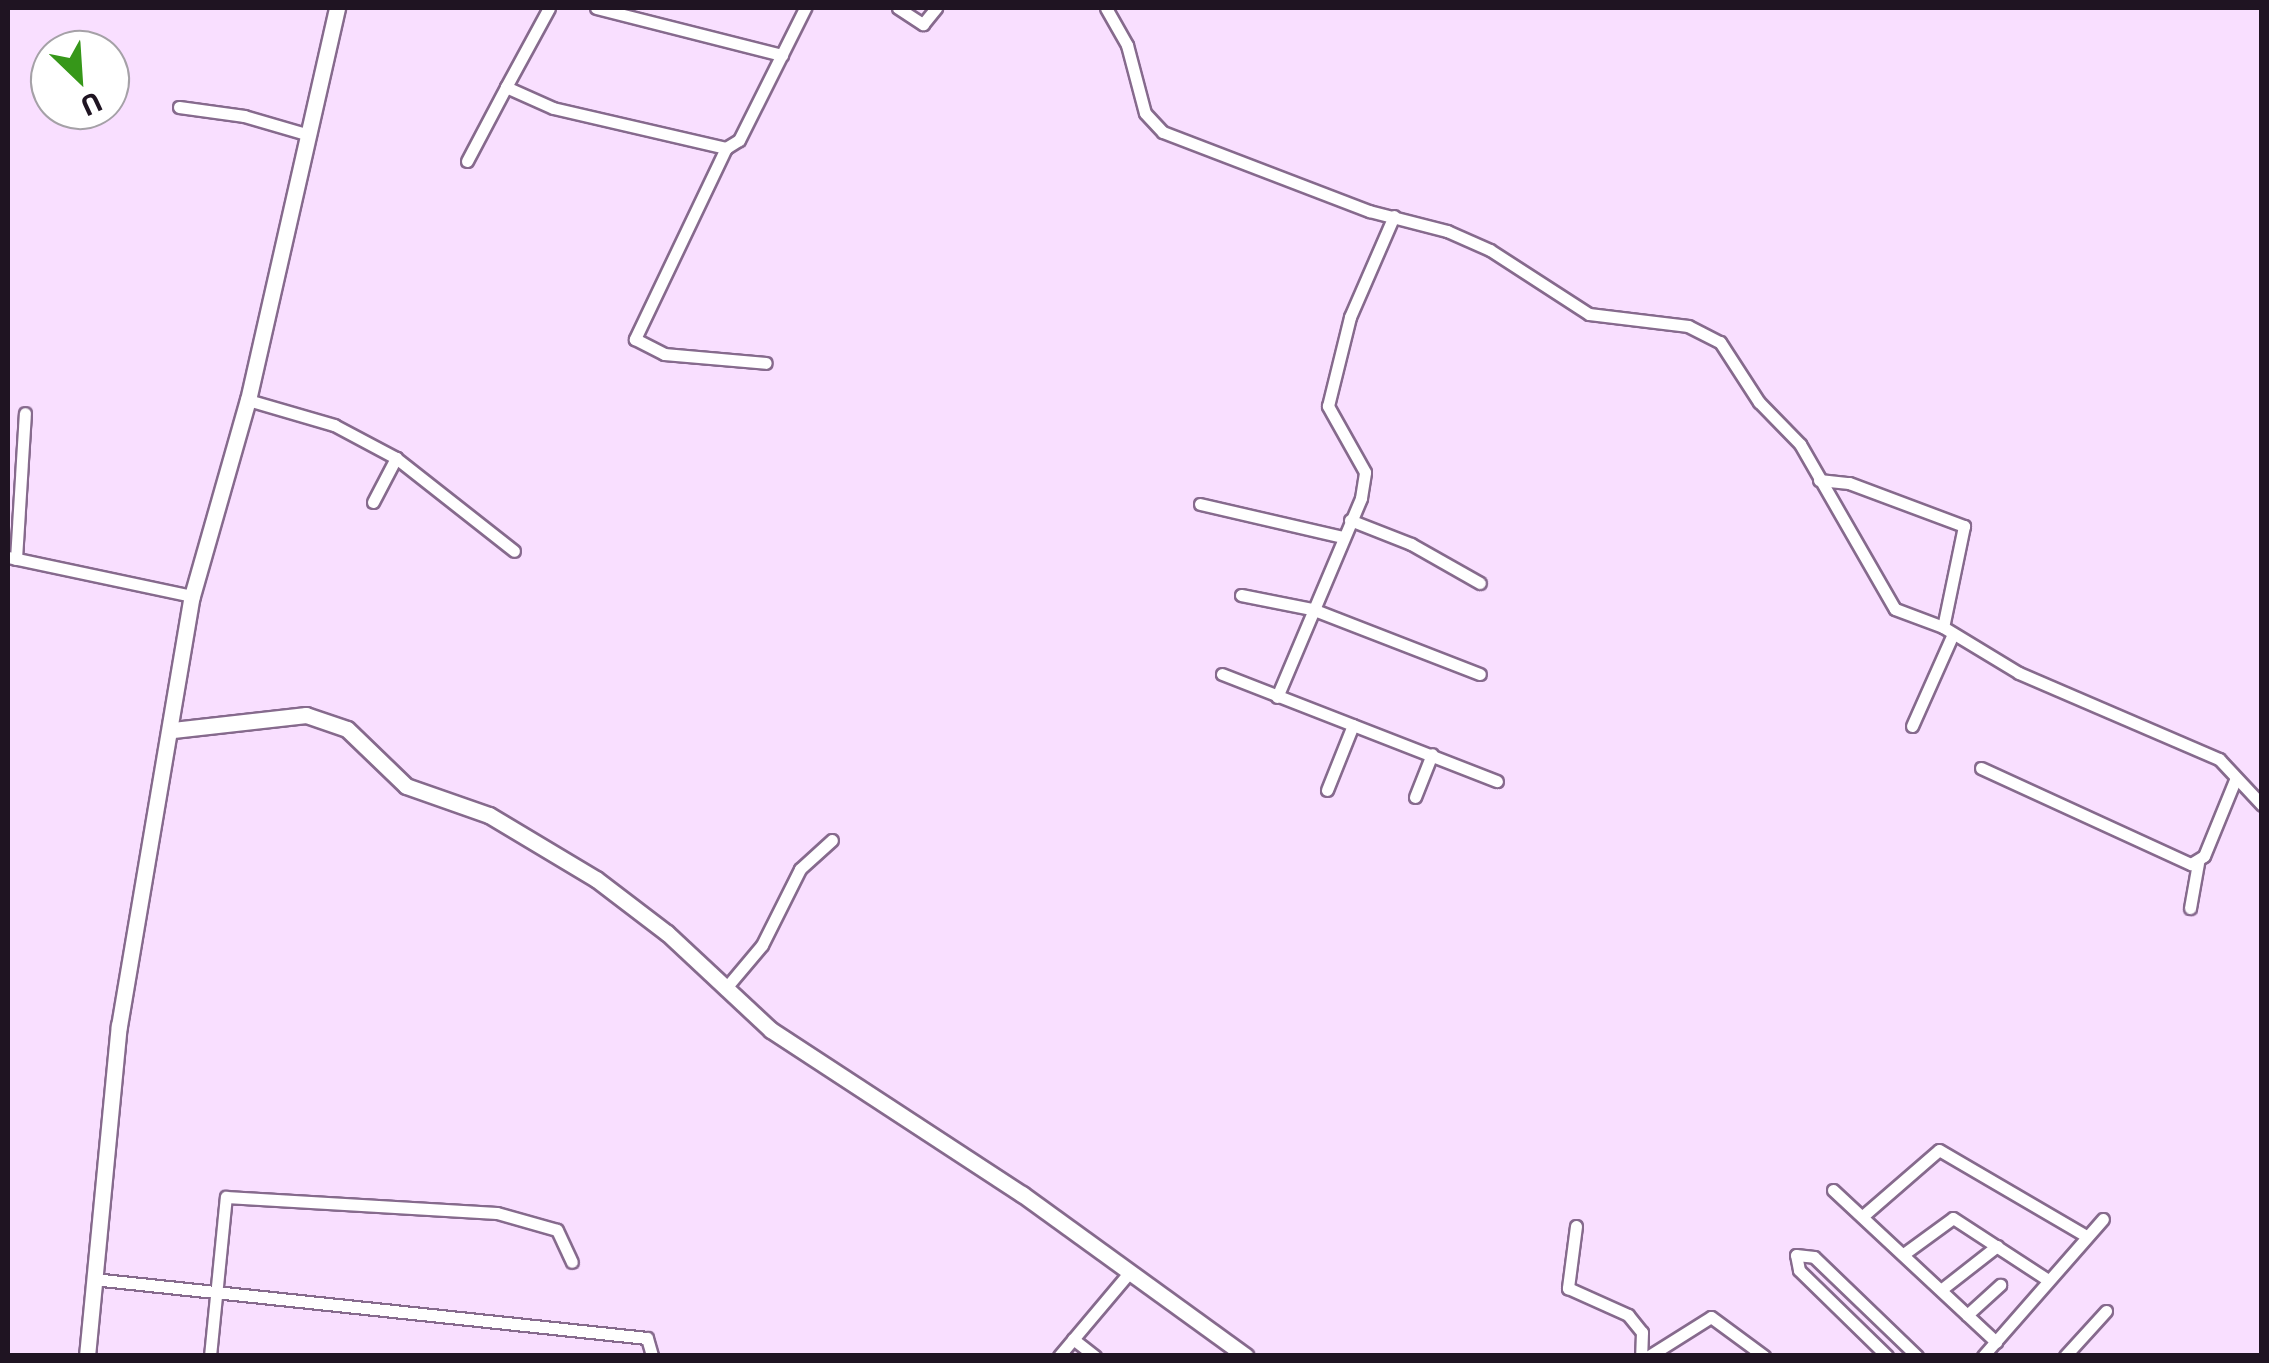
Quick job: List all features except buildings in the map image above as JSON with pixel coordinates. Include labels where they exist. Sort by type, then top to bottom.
[{"type":"street","points":[[88,1356],[119,1026],[173,730],[192,596],[248,400],[337,8]]},
{"type":"street","points":[[467,161],[549,8]]},
{"type":"street","points":[[596,8],[782,56]]},
{"type":"street","points":[[766,362],[664,354],[635,339],[726,148],[739,140],[805,8]]},
{"type":"street","points":[[898,8],[923,24],[936,8]]},
{"type":"street","points":[[1106,8],[1127,45],[1145,113],[1163,132],[1490,250],[1589,314],[1706,332],[1729,350],[1759,402],[1786,423],[1819,480],[1858,534],[1895,610],[1948,630],[2018,673],[2220,759],[2262,805]]},
{"type":"street","points":[[506,87],[553,108],[726,148]]},
{"type":"street","points":[[179,107],[244,116],[310,135]]},
{"type":"street","points":[[1277,696],[1350,520],[1364,472],[1328,406],[1350,316],[1394,216]]},
{"type":"street","points":[[248,400],[334,425],[396,458],[514,551]]},
{"type":"street","points":[[24,412],[12,558],[192,596]]},
{"type":"street","points":[[373,502],[396,458]]},
{"type":"street","points":[[1819,480],[1849,483],[1964,526],[1948,630],[1912,726]]},
{"type":"street","points":[[1200,504],[1343,537]]},
{"type":"street","points":[[1350,520],[1412,544],[1480,583]]},
{"type":"street","points":[[1241,595],[1312,610],[1480,674]]},
{"type":"street","points":[[1222,674],[1497,781]]},
{"type":"street","points":[[173,730],[306,715],[347,728],[406,786],[489,814],[596,879],[667,932],[771,1030],[1007,1184],[1246,1356]]},
{"type":"street","points":[[1327,790],[1353,725]]},
{"type":"street","points":[[1415,797],[1432,754]]},
{"type":"street","points":[[1981,768],[2198,863]]},
{"type":"street","points":[[2190,908],[2198,863],[2236,780]]},
{"type":"street","points":[[725,989],[762,945],[800,869],[832,840]]},
{"type":"street","points":[[1864,1215],[1939,1150],[2086,1236]]},
{"type":"street","points":[[1833,1190],[1942,1289],[1993,1350],[2045,1278],[2103,1220]]},
{"type":"street","points":[[210,1356],[226,1197],[497,1213],[557,1230],[572,1262]]},
{"type":"street","points":[[1905,1253],[1948,1218],[2045,1278]]},
{"type":"street","points":[[1576,1226],[1568,1288],[1628,1316],[1642,1332],[1640,1356]]},
{"type":"street","points":[[1942,1289],[1998,1246]]},
{"type":"street","points":[[1881,1354],[1799,1270],[1796,1255],[1814,1257],[1917,1356]]},
{"type":"street","points":[[1059,1356],[1129,1274]]},
{"type":"street","points":[[93,1279],[214,1287],[647,1338],[652,1356]]},
{"type":"street","points":[[1968,1316],[2000,1284]]},
{"type":"street","points":[[2066,1356],[2106,1311]]},
{"type":"street","points":[[1649,1356],[1711,1317],[1764,1356]]},
{"type":"street","points":[[1073,1338],[1095,1356]]}]
